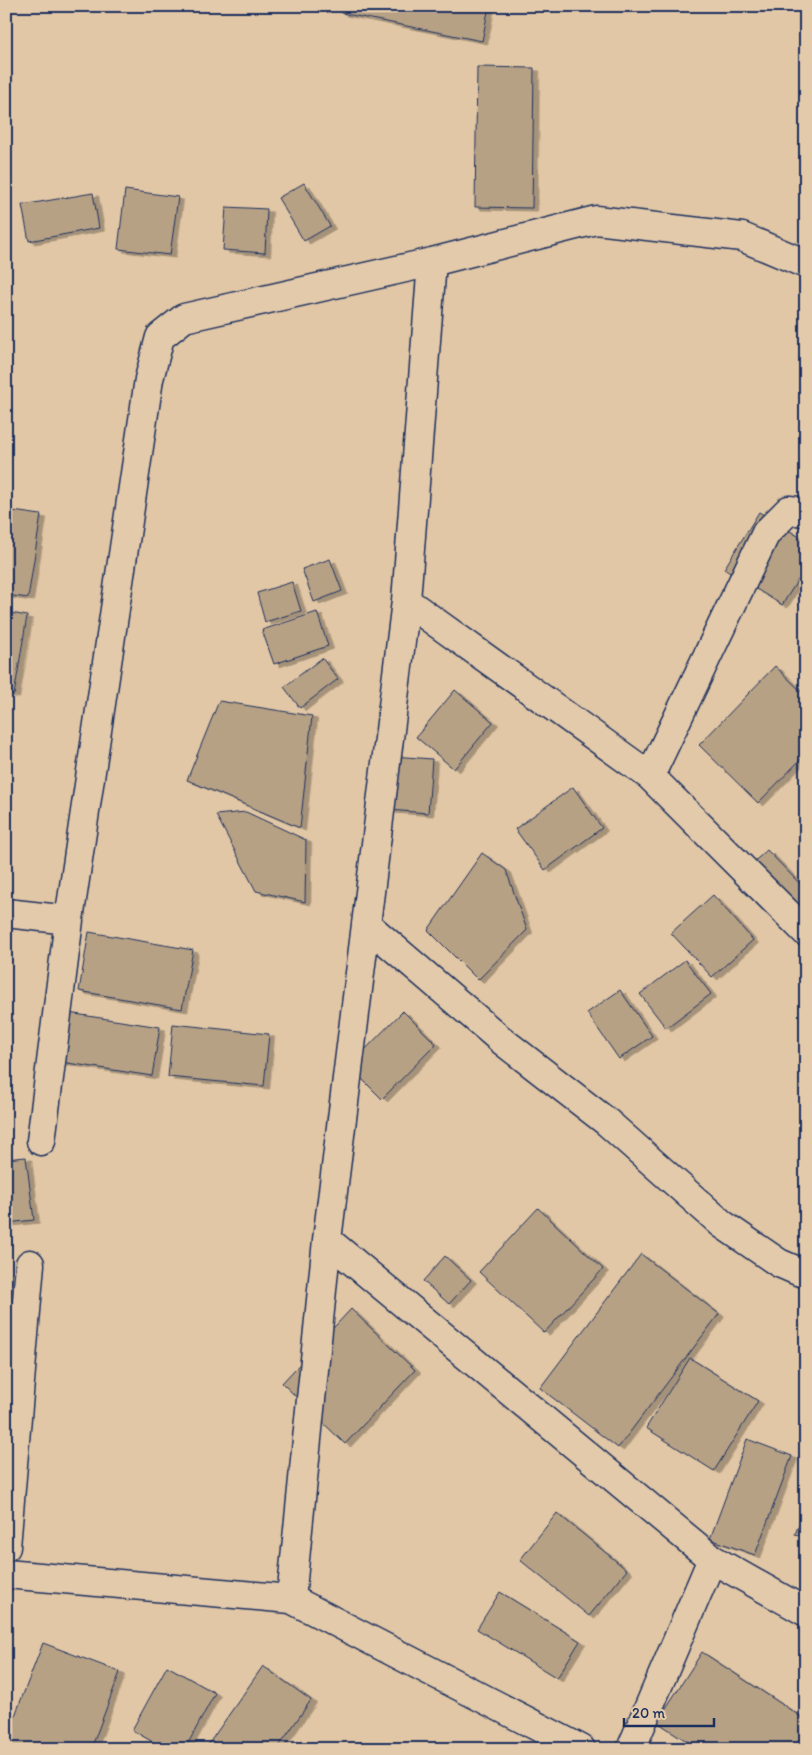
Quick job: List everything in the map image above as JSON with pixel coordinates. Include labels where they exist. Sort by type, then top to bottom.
[{"type":"street","points":[[41,1141],[69,920],[149,379],[160,337],[184,318],[432,262],[596,220],[742,236],[806,264]]},
{"type":"street","points":[[291,1599],[327,1240],[406,601],[432,262]]},
{"type":"street","points":[[650,776],[766,533],[789,510],[806,512]]},
{"type":"street","points":[[406,601],[650,776],[806,932]]},
{"type":"street","points":[[6,912],[69,920]]},
{"type":"street","points":[[366,924],[500,1039],[607,1122],[722,1224],[779,1263],[800,1272],[806,1272]]},
{"type":"street","points":[[327,1240],[712,1559],[806,1612]]},
{"type":"street","points":[[6,1547],[30,1264]]},
{"type":"street","points":[[631,1749],[712,1559]]},
{"type":"street","points":[[6,1574],[291,1599],[582,1749]]},
{"type":"building","points":[[342,6],[489,6],[482,41],[341,13]]},
{"type":"building","points":[[477,67],[534,68],[532,208],[475,207]]},
{"type":"building","points":[[304,183],[330,226],[304,241],[278,198]]},
{"type":"building","points":[[125,190],[178,197],[170,255],[118,249]]},
{"type":"building","points":[[93,193],[99,228],[29,241],[22,205]]},
{"type":"building","points":[[226,207],[267,209],[265,253],[223,250]]},
{"type":"building","points":[[6,510],[41,515],[28,598],[6,595]]},
{"type":"building","points":[[759,512],[806,541],[806,567],[782,605],[724,569]]},
{"type":"building","points":[[330,559],[342,591],[314,602],[302,569]]},
{"type":"building","points":[[292,582],[301,611],[265,622],[257,593]]},
{"type":"building","points":[[6,612],[27,616],[14,695],[6,693]]},
{"type":"building","points":[[317,612],[328,646],[274,664],[262,630]]},
{"type":"building","points":[[322,658],[338,679],[300,708],[284,687]]},
{"type":"building","points":[[775,666],[806,696],[806,754],[758,803],[699,745]]},
{"type":"building","points":[[455,690],[493,722],[454,769],[416,737]]},
{"type":"building","points":[[219,701],[312,716],[300,828],[187,780]]},
{"type":"building","points":[[380,755],[432,759],[428,813],[376,809]]},
{"type":"building","points":[[573,787],[602,828],[545,870],[515,829]]},
{"type":"building","points":[[246,812],[306,840],[305,902],[256,891],[216,815]]},
{"type":"building","points":[[767,850],[806,890],[806,931],[747,868]]},
{"type":"building","points":[[482,853],[506,870],[527,930],[478,980],[428,930]]},
{"type":"building","points":[[713,895],[753,940],[712,977],[671,933]]},
{"type":"building","points":[[89,932],[193,950],[182,1009],[79,991]]},
{"type":"building","points":[[685,960],[711,994],[666,1028],[640,994]]},
{"type":"building","points":[[620,990],[652,1036],[619,1059],[587,1013]]},
{"type":"building","points":[[55,1011],[160,1027],[152,1076],[48,1060]]},
{"type":"building","points":[[403,1011],[436,1044],[382,1099],[349,1066]]},
{"type":"building","points":[[173,1024],[269,1034],[264,1086],[168,1077]]},
{"type":"building","points":[[26,1157],[34,1220],[6,1223],[6,1159]]},
{"type":"building","points":[[538,1208],[603,1269],[544,1333],[479,1272]]},
{"type":"building","points":[[641,1254],[719,1314],[618,1448],[540,1388]]},
{"type":"building","points":[[445,1256],[471,1280],[449,1304],[423,1281]]},
{"type":"building","points":[[351,1309],[415,1370],[345,1444],[282,1383]]},
{"type":"building","points":[[690,1358],[758,1401],[714,1471],[646,1428]]},
{"type":"building","points":[[747,1439],[792,1456],[755,1555],[710,1539]]},
{"type":"building","points":[[806,1508],[806,1538],[795,1534]]},
{"type":"building","points":[[557,1513],[627,1570],[589,1616],[520,1560]]},
{"type":"building","points":[[500,1592],[580,1641],[557,1678],[477,1629]]},
{"type":"building","points":[[43,1643],[120,1672],[91,1749],[6,1749],[6,1739]]},
{"type":"building","points":[[702,1652],[806,1720],[806,1729],[793,1749],[699,1749],[657,1722]]},
{"type":"building","points":[[167,1666],[215,1693],[185,1749],[165,1749],[132,1730]]},
{"type":"building","points":[[263,1666],[311,1700],[277,1749],[205,1749]]}]
